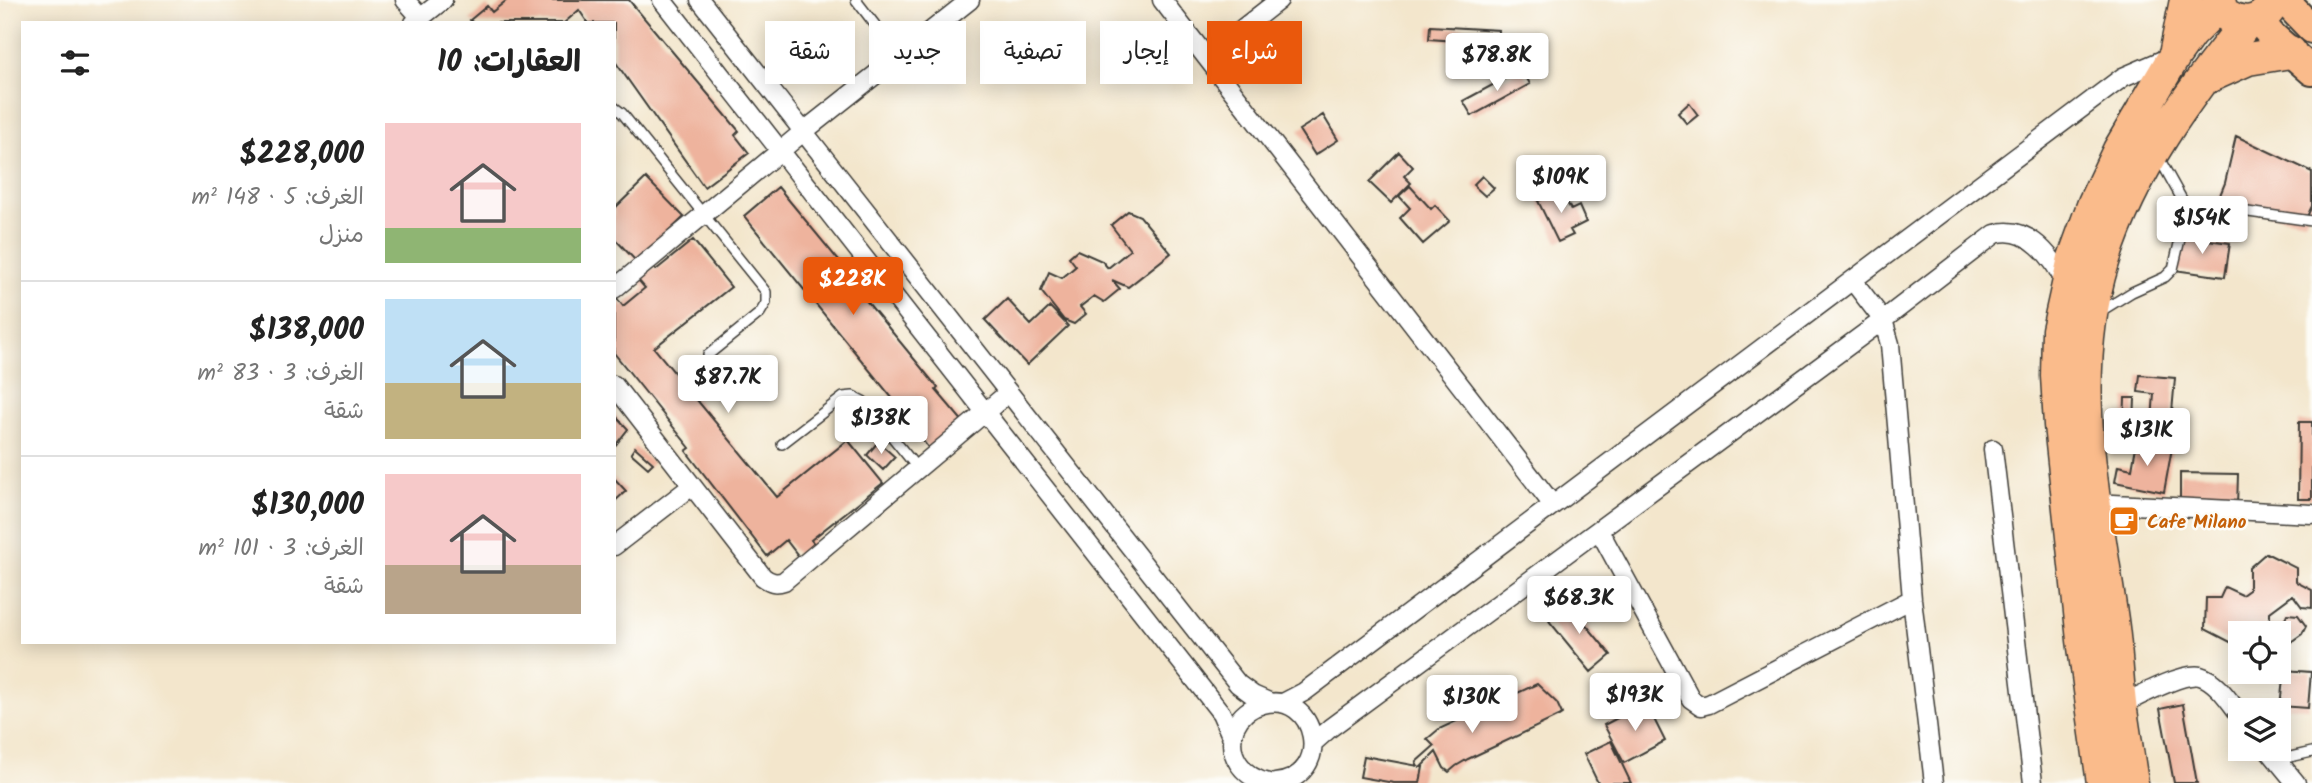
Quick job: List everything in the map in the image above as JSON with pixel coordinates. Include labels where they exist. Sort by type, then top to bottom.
[{"type":"highway","points":[[2175,55],[2186,0]]},
{"type":"highway","points":[[2103,783],[2082,640],[2060,425],[2058,330],[2067,286],[2094,202],[2119,150],[2175,55],[2219,2],[2231,18],[2260,14]]},
{"type":"highway","points":[[2132,783],[2120,705],[2113,622],[2094,503],[2085,378],[2091,318],[2103,262],[2116,225],[2153,149],[2198,83],[2260,14]]},
{"type":"highway","points":[[2198,83],[2248,59],[2301,61]]},
{"type":"main road","points":[[2284,0],[2312,29]]},
{"type":"main road","points":[[2260,14],[2271,35],[2301,61]]},
{"type":"street","points":[[405,0],[417,20],[443,0]]},
{"type":"street","points":[[662,0],[1221,713],[1232,738],[1233,752],[1238,764],[1258,781],[1279,783],[1296,776],[1305,768],[1312,750],[1330,728],[1884,320],[1995,234],[2016,231],[2038,245],[2055,264],[2067,286]]},
{"type":"street","points":[[699,0],[1238,684],[1253,695],[1296,709],[1305,718],[1311,730],[1314,783]]},
{"type":"street","points":[[943,21],[970,0]]},
{"type":"street","points":[[1162,0],[1553,505]]},
{"type":"street","points":[[1206,57],[1279,0]]},
{"type":"street","points":[[1232,738],[1244,713],[1256,706],[1276,703],[1304,692],[2123,77],[2175,55]]},
{"type":"street","points":[[616,287],[869,79]]},
{"type":"street","points":[[1853,281],[1884,320],[1892,356],[1912,599],[1934,783]]},
{"type":"street","points":[[616,388],[763,577],[778,583],[784,581],[1009,393]]},
{"type":"street","points":[[1993,449],[2033,783]]},
{"type":"street","points":[[616,543],[692,486]]},
{"type":"street","points":[[2094,503],[2312,514]]},
{"type":"street","points":[[1599,530],[1690,699],[1701,706],[1912,599]]},
{"type":"street","points":[[2120,705],[2183,678],[2201,676],[2211,682],[2228,701]]},
{"type":"street","points":[[2278,761],[2296,783]]},
{"type":"lane","points":[[856,0],[872,21]]},
{"type":"lane","points":[[616,108],[766,292],[761,313],[708,355]]},
{"type":"lane","points":[[2091,318],[2132,292],[2169,274],[2173,269],[2184,203],[2153,149]]},
{"type":"lane","points":[[2184,203],[2312,221]]},
{"type":"lane","points":[[782,444],[843,397],[853,396],[863,401],[918,469]]},
{"type":"lane","points":[[2291,753],[2312,752]]},
{"type":"building","points":[[507,0],[629,0],[739,131],[735,135],[749,153],[704,187],[616,63],[616,21],[587,21],[579,10],[566,21],[470,20],[487,6],[492,12]]},
{"type":"building","points":[[1430,26],[1499,30],[1498,44],[1429,39]]},
{"type":"building","points":[[1522,69],[1530,84],[1472,116],[1463,101]]},
{"type":"building","points":[[1689,103],[1698,115],[1687,124],[1678,113]]},
{"type":"building","points":[[1323,115],[1338,140],[1315,155],[1299,130]]},
{"type":"building","points":[[2236,136],[2312,172],[2312,206],[2305,221],[2216,205],[2225,183]]},
{"type":"building","points":[[1399,152],[1413,167],[1404,176],[1411,183],[1391,203],[1369,182]]},
{"type":"building","points":[[1482,176],[1494,188],[1485,196],[1473,185]]},
{"type":"building","points":[[646,178],[684,217],[637,262],[616,240],[616,207]]},
{"type":"building","points":[[1410,186],[1431,209],[1435,205],[1450,221],[1423,244],[1400,218],[1410,208],[1399,196]]},
{"type":"building","points":[[778,187],[853,278],[850,281],[964,423],[931,451],[904,417],[906,415],[744,216]]},
{"type":"building","points":[[1561,190],[1571,210],[1579,206],[1586,222],[1570,230],[1573,235],[1558,242],[1538,201]]},
{"type":"building","points":[[1128,211],[1140,216],[1171,253],[1128,287],[1112,280],[1120,289],[1104,302],[1094,296],[1080,307],[1086,314],[1074,324],[1064,320],[1041,291],[1049,272],[1062,278],[1076,266],[1069,257],[1077,250],[1102,261],[1108,268],[1130,250],[1111,225]]},
{"type":"building","points":[[2179,236],[2230,243],[2225,277],[2174,270]]},
{"type":"building","points":[[693,240],[731,287],[654,348],[777,497],[848,440],[883,483],[811,540],[816,546],[800,558],[786,540],[767,556],[686,451],[690,448],[616,356],[616,297],[623,306],[645,288],[638,280],[654,268],[656,270]]},
{"type":"building","points":[[1007,299],[1031,325],[1050,307],[1068,326],[1027,365],[985,320]]},
{"type":"building","points":[[2140,375],[2175,378],[2170,435],[2151,433],[2154,394],[2138,392]]},
{"type":"building","points":[[2125,398],[2135,398],[2134,426],[2124,425]]},
{"type":"building","points":[[616,416],[628,429],[616,444]]},
{"type":"building","points":[[2299,422],[2312,422],[2312,499],[2298,499]]},
{"type":"building","points":[[2137,441],[2172,448],[2164,492],[2115,482],[2118,466],[2132,469]]},
{"type":"building","points":[[878,442],[895,457],[883,470],[867,455]]},
{"type":"building","points":[[635,447],[653,463],[648,468],[631,453]]},
{"type":"building","points":[[2180,473],[2238,474],[2237,507],[2180,507]]},
{"type":"building","points":[[616,480],[626,491],[616,500]]},
{"type":"building","points":[[2266,553],[2296,568],[2296,582],[2312,590],[2312,608],[2302,607],[2293,595],[2270,612],[2270,618],[2267,621],[2228,621],[2228,641],[2205,629],[2206,598],[2220,598],[2225,587],[2242,595],[2249,590],[2249,568]]},
{"type":"building","points":[[1564,598],[1611,655],[1591,672],[1549,621],[1558,614],[1553,607]]},
{"type":"building","points":[[2287,614],[2298,615],[2306,626],[2302,634],[2291,642],[2291,621],[2284,621]]},
{"type":"building","points":[[2291,671],[2311,672],[2308,708],[2291,707],[2291,698],[2281,698],[2282,684],[2291,684]]},
{"type":"building","points":[[1537,684],[1557,703],[1562,714],[1468,759],[1449,772],[1436,752],[1421,767],[1420,783],[1394,783],[1360,777],[1364,756],[1418,766],[1416,762],[1434,746],[1427,739],[1439,729]]},
{"type":"building","points":[[1646,703],[1665,741],[1624,763],[1604,725]]},
{"type":"building","points":[[2183,704],[2197,783],[2174,783],[2160,709]]},
{"type":"building","points":[[1611,741],[1631,783],[1598,783],[1584,754]]},
{"type":"place","name":"Cafe Milano","points":[[2124,521]]}]
